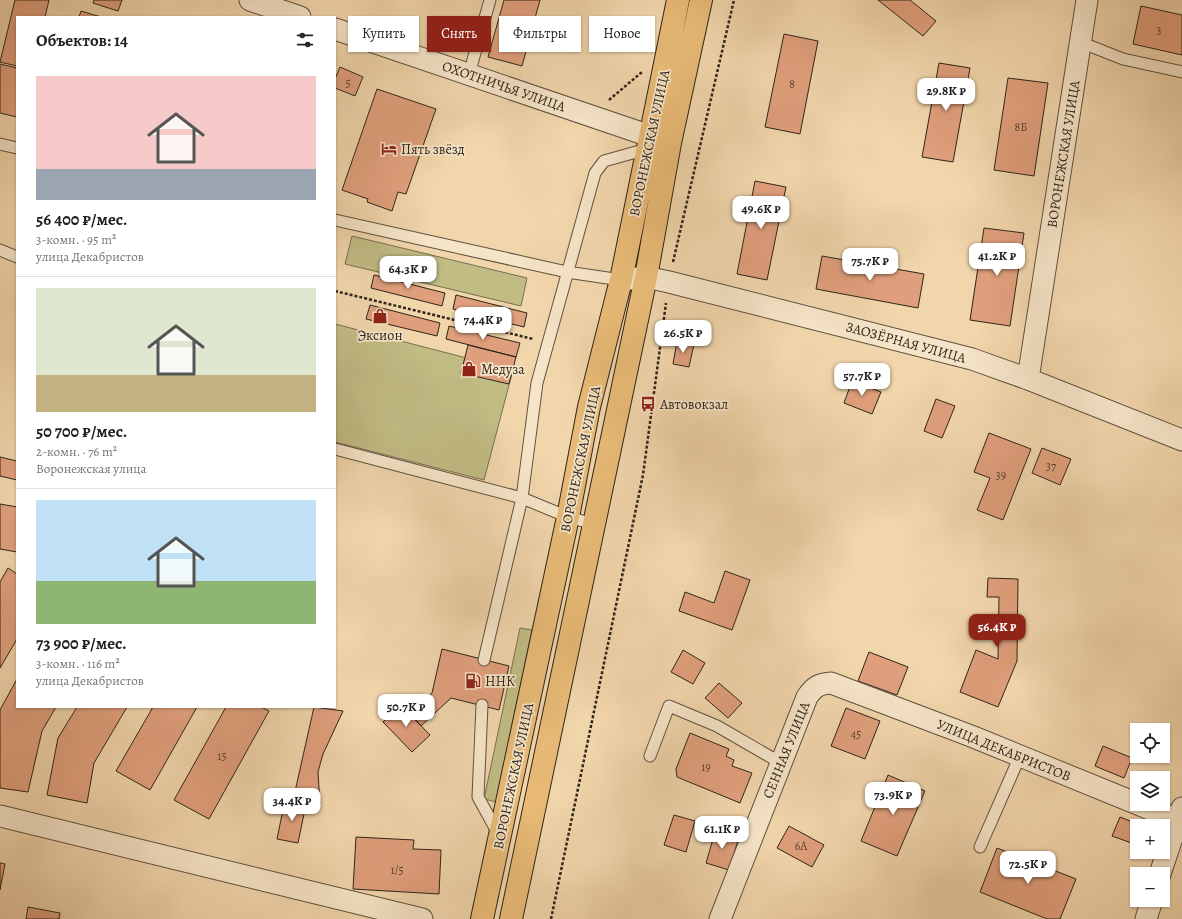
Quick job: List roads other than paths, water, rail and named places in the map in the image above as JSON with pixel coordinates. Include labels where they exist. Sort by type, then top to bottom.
[{"type":"main road","name":"ВОРОНЕЖСКАЯ УЛИЦА","points":[[482,919],[568,517],[589,407],[621,280],[678,0]]},
{"type":"main road","name":"ВОРОНЕЖСКАЯ УЛИЦА","points":[[512,919],[646,277],[670,143],[701,0]]},
{"type":"street","points":[[250,0],[297,16]]},
{"type":"street","name":"ВОРОНЕЖСКАЯ УЛИЦА","points":[[1028,379],[1087,0]]},
{"type":"street","name":"ОХОТНИЧЬЯ УЛИЦА","points":[[336,29],[590,116],[648,142]]},
{"type":"street","name":"ЗАОЗЁРНАЯ УЛИЦА","points":[[621,280],[646,277],[669,282],[972,359],[1028,379],[1182,440]]},
{"type":"street","name":"УЛИЦА ДЕКАБРИСТОВ","points":[[831,683],[1020,756],[1179,814]]},
{"type":"street","name":"СЕННАЯ УЛИЦА","points":[[720,919],[807,697],[813,689],[820,684],[831,683]]},
{"type":"street","points":[[1162,867],[1179,814]]},
{"type":"street","points":[[0,816],[419,919]]},
{"type":"street","points":[[1146,919],[1150,907]]},
{"type":"lane","points":[[468,74],[490,0]]},
{"type":"lane","points":[[1080,42],[1118,57],[1182,72]]},
{"type":"lane","points":[[484,660],[522,498],[537,383],[595,173],[599,166],[604,162],[648,142]]},
{"type":"lane","points":[[0,144],[16,148]]},
{"type":"lane","points":[[336,220],[567,272],[621,280]]},
{"type":"lane","points":[[0,250],[16,257]]},
{"type":"lane","points":[[336,449],[522,498],[568,517],[594,524]]},
{"type":"lane","points":[[482,705],[478,797],[500,837]]},
{"type":"lane","points":[[650,756],[669,706],[717,726],[781,763]]},
{"type":"lane","points":[[980,847],[1020,756]]},
{"type":"place","name":"Пять звёзд","points":[[389,149]]},
{"type":"place","name":"Эксион","points":[[380,316]]},
{"type":"place","name":"Медуза","points":[[469,369]]},
{"type":"place","name":"Автовокзал","points":[[648,404]]},
{"type":"place","name":"ННК","points":[[473,681]]}]
